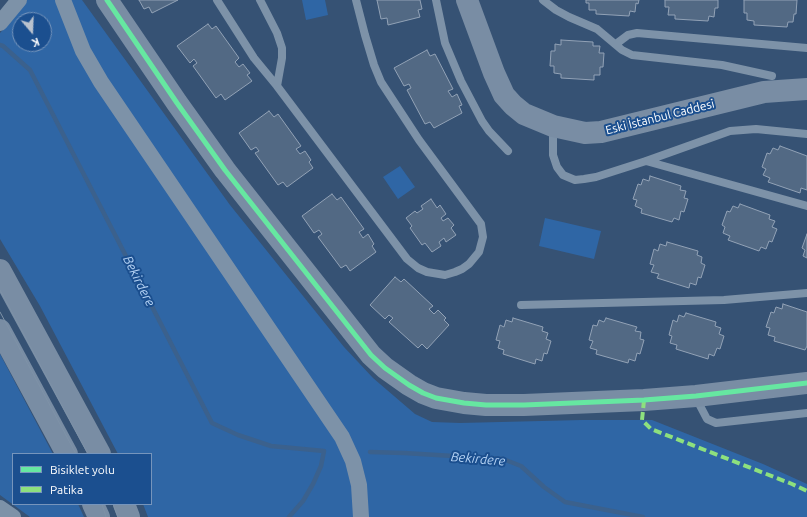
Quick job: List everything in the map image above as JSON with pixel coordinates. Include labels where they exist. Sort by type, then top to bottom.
[{"type":"main road","points":[[106,0],[225,170],[305,273],[371,355],[385,368],[409,385],[436,398],[486,405],[580,403],[696,396],[807,383]]},
{"type":"main road","name":"Eski İstanbul Caddesi","points":[[467,0],[494,73],[504,95],[524,114],[553,126],[585,133],[601,132],[764,92],[807,89]]},
{"type":"main road","name":"Eski İstanbul Caddesi","points":[[483,0],[514,83],[522,93],[540,106],[572,116],[600,118],[748,80],[772,76],[807,75]]},
{"type":"main road","points":[[0,270],[99,453]]},
{"type":"main road","points":[[0,330],[66,453]]},
{"type":"main road","points":[[93,505],[99,517]]},
{"type":"main road","points":[[124,505],[129,517]]},
{"type":"street","points":[[0,23],[19,0]]},
{"type":"street","points":[[63,0],[83,51],[101,82],[342,437],[353,461],[359,484],[361,517]]},
{"type":"street","points":[[0,508],[13,517]]},
{"type":"lane","points":[[217,0],[254,58],[277,86],[412,264],[427,272],[445,275],[462,269],[476,257],[482,245],[483,237],[481,224],[419,140],[383,87],[374,65],[356,0]]},
{"type":"lane","points":[[260,0],[277,33],[282,48],[282,58],[277,86]]},
{"type":"lane","points":[[436,0],[445,43],[461,82],[489,132],[508,151]]},
{"type":"lane","points":[[543,0],[556,10],[569,17],[597,29],[626,53],[632,55],[722,65],[772,76]]},
{"type":"lane","points":[[616,44],[628,35],[636,33],[807,48]]},
{"type":"lane","points":[[553,126],[554,160],[563,175],[575,180],[584,179],[646,161],[730,131],[756,129],[807,134]]},
{"type":"lane","points":[[646,161],[807,206]]},
{"type":"lane","points":[[522,304],[724,300],[807,293]]},
{"type":"lane","points":[[696,396],[707,419],[716,423],[807,413]]},
{"type":"shaded area","points":[[27,0],[82,0],[230,205],[344,347],[373,378],[415,414],[432,422],[460,423],[652,420],[763,464],[807,484],[807,517],[148,517],[143,505],[152,505],[152,453],[117,453],[40,306],[0,239],[0,33],[12,20],[12,52],[52,52],[52,12],[18,12]]},
{"type":"shaded area","points":[[302,0],[325,0],[328,15],[306,20]]},
{"type":"shaded area","points":[[400,166],[415,187],[398,199],[383,177]]},
{"type":"shaded area","points":[[545,218],[601,231],[594,259],[539,246]]},
{"type":"shaded area","points":[[0,354],[52,453],[12,453],[12,504],[0,495]]},
{"type":"shaded area","points":[[14,505],[78,505],[84,517],[30,517]]},
{"type":"building","points":[[139,0],[178,0],[152,13],[149,7],[144,9]]},
{"type":"building","points":[[377,0],[420,0],[422,9],[418,10],[420,17],[388,25],[387,18],[381,19]]},
{"type":"building","points":[[586,0],[639,0],[638,4],[636,3],[635,12],[630,11],[629,16],[596,14],[596,10],[589,10],[589,3],[586,3]]},
{"type":"building","points":[[665,0],[718,0],[718,8],[715,8],[714,17],[709,16],[708,21],[675,19],[675,15],[668,15],[669,7],[665,7]]},
{"type":"building","points":[[744,0],[797,0],[796,14],[794,14],[793,22],[788,22],[787,27],[754,25],[754,21],[747,20],[747,13],[744,13]]},
{"type":"building","points":[[208,24],[212,29],[216,26],[239,58],[235,62],[239,67],[243,64],[250,73],[247,75],[252,81],[225,100],[221,94],[216,98],[193,66],[197,63],[194,59],[190,63],[177,46]]},
{"type":"building","points":[[561,40],[593,42],[593,46],[600,46],[599,53],[604,53],[603,67],[600,67],[600,75],[594,75],[594,80],[561,78],[561,74],[554,73],[554,66],[550,66],[551,51],[555,51],[555,44],[561,45]]},
{"type":"building","points":[[427,50],[430,56],[435,54],[453,89],[448,91],[452,97],[457,94],[462,105],[459,106],[462,113],[434,128],[430,122],[425,124],[407,90],[411,88],[409,84],[404,86],[394,68]]},
{"type":"building","points":[[269,111],[274,117],[278,114],[301,146],[296,149],[300,154],[305,151],[311,160],[309,162],[313,168],[287,187],[283,182],[278,185],[255,153],[259,151],[256,147],[251,150],[239,133]]},
{"type":"building","points":[[780,146],[807,156],[807,190],[801,188],[800,193],[768,182],[770,178],[763,175],[766,169],[762,167],[767,153],[770,154],[773,148],[778,150]]},
{"type":"building","points":[[650,176],[681,186],[680,190],[686,191],[684,198],[688,199],[684,212],[681,211],[679,220],[674,218],[672,222],[641,213],[642,209],[635,206],[637,200],[633,199],[638,184],[641,185],[643,179],[649,181]]},
{"type":"building","points":[[332,194],[337,200],[341,197],[364,229],[359,232],[363,238],[368,234],[374,244],[372,246],[376,252],[350,271],[346,265],[341,268],[318,237],[322,234],[319,230],[314,233],[302,216]]},
{"type":"building","points":[[431,199],[437,208],[440,205],[446,214],[441,218],[443,221],[448,218],[454,225],[451,228],[456,235],[446,242],[444,238],[439,242],[441,246],[432,252],[425,243],[422,245],[410,228],[412,226],[406,218],[415,211],[417,213],[423,209],[421,206]]},
{"type":"building","points":[[740,204],[770,215],[769,219],[775,221],[772,227],[777,229],[772,242],[769,241],[766,249],[761,247],[759,251],[728,240],[730,236],[723,233],[725,227],[722,225],[727,211],[730,212],[733,206],[738,208]]},
{"type":"building","points":[[807,234],[807,258],[803,256],[805,250],[802,248]]},
{"type":"building","points":[[667,242],[698,251],[697,255],[702,257],[701,263],[705,265],[701,278],[698,277],[696,285],[690,283],[689,288],[657,278],[659,274],[651,272],[654,265],[650,264],[654,249],[658,251],[660,244],[666,246]]},
{"type":"building","points":[[395,277],[401,282],[404,279],[433,306],[429,309],[434,314],[438,310],[446,318],[444,320],[449,325],[427,349],[422,344],[418,348],[389,322],[393,318],[389,315],[385,319],[370,305]]},
{"type":"building","points":[[783,304],[807,312],[807,346],[805,350],[774,341],[775,337],[768,335],[770,328],[766,327],[771,312],[774,313],[776,307],[782,309]]},
{"type":"building","points":[[686,313],[716,322],[715,326],[721,328],[719,334],[724,336],[720,349],[717,348],[714,356],[709,354],[708,359],[676,349],[677,345],[670,343],[672,336],[669,335],[673,320],[677,322],[679,315],[684,317]]},
{"type":"building","points":[[513,318],[543,327],[542,331],[548,333],[546,339],[551,341],[547,354],[544,353],[542,361],[536,359],[535,364],[503,354],[504,350],[498,348],[500,341],[496,340],[500,325],[504,327],[506,320],[512,322]]},
{"type":"building","points":[[606,318],[637,327],[635,331],[641,332],[640,339],[644,340],[640,354],[637,353],[635,361],[629,359],[628,363],[596,354],[597,350],[590,348],[593,341],[589,340],[593,325],[597,326],[599,320],[604,322]]},
{"type":"waterway","name":"Bekirdere","points":[[0,45],[30,70],[212,423],[238,435],[271,446],[324,451],[321,466],[313,484],[303,501],[289,517]]},
{"type":"waterway","name":"Bekirdere","points":[[370,452],[503,459],[521,466],[544,487],[565,502],[643,517]]},
{"type":"tram line","points":[[0,290],[87,453]]},
{"type":"tram line","points":[[0,312],[75,453]]},
{"type":"tram line","points":[[102,505],[106,517]]},
{"type":"tram line","points":[[113,505],[118,517]]},
{"type":"marked path","points":[[644,400],[642,420],[651,429],[807,491]]},
{"type":"cycle path","points":[[107,0],[177,103],[225,170],[371,355],[385,368],[423,393],[436,398],[464,403],[486,405],[524,405],[644,400],[696,396],[807,383]]}]
